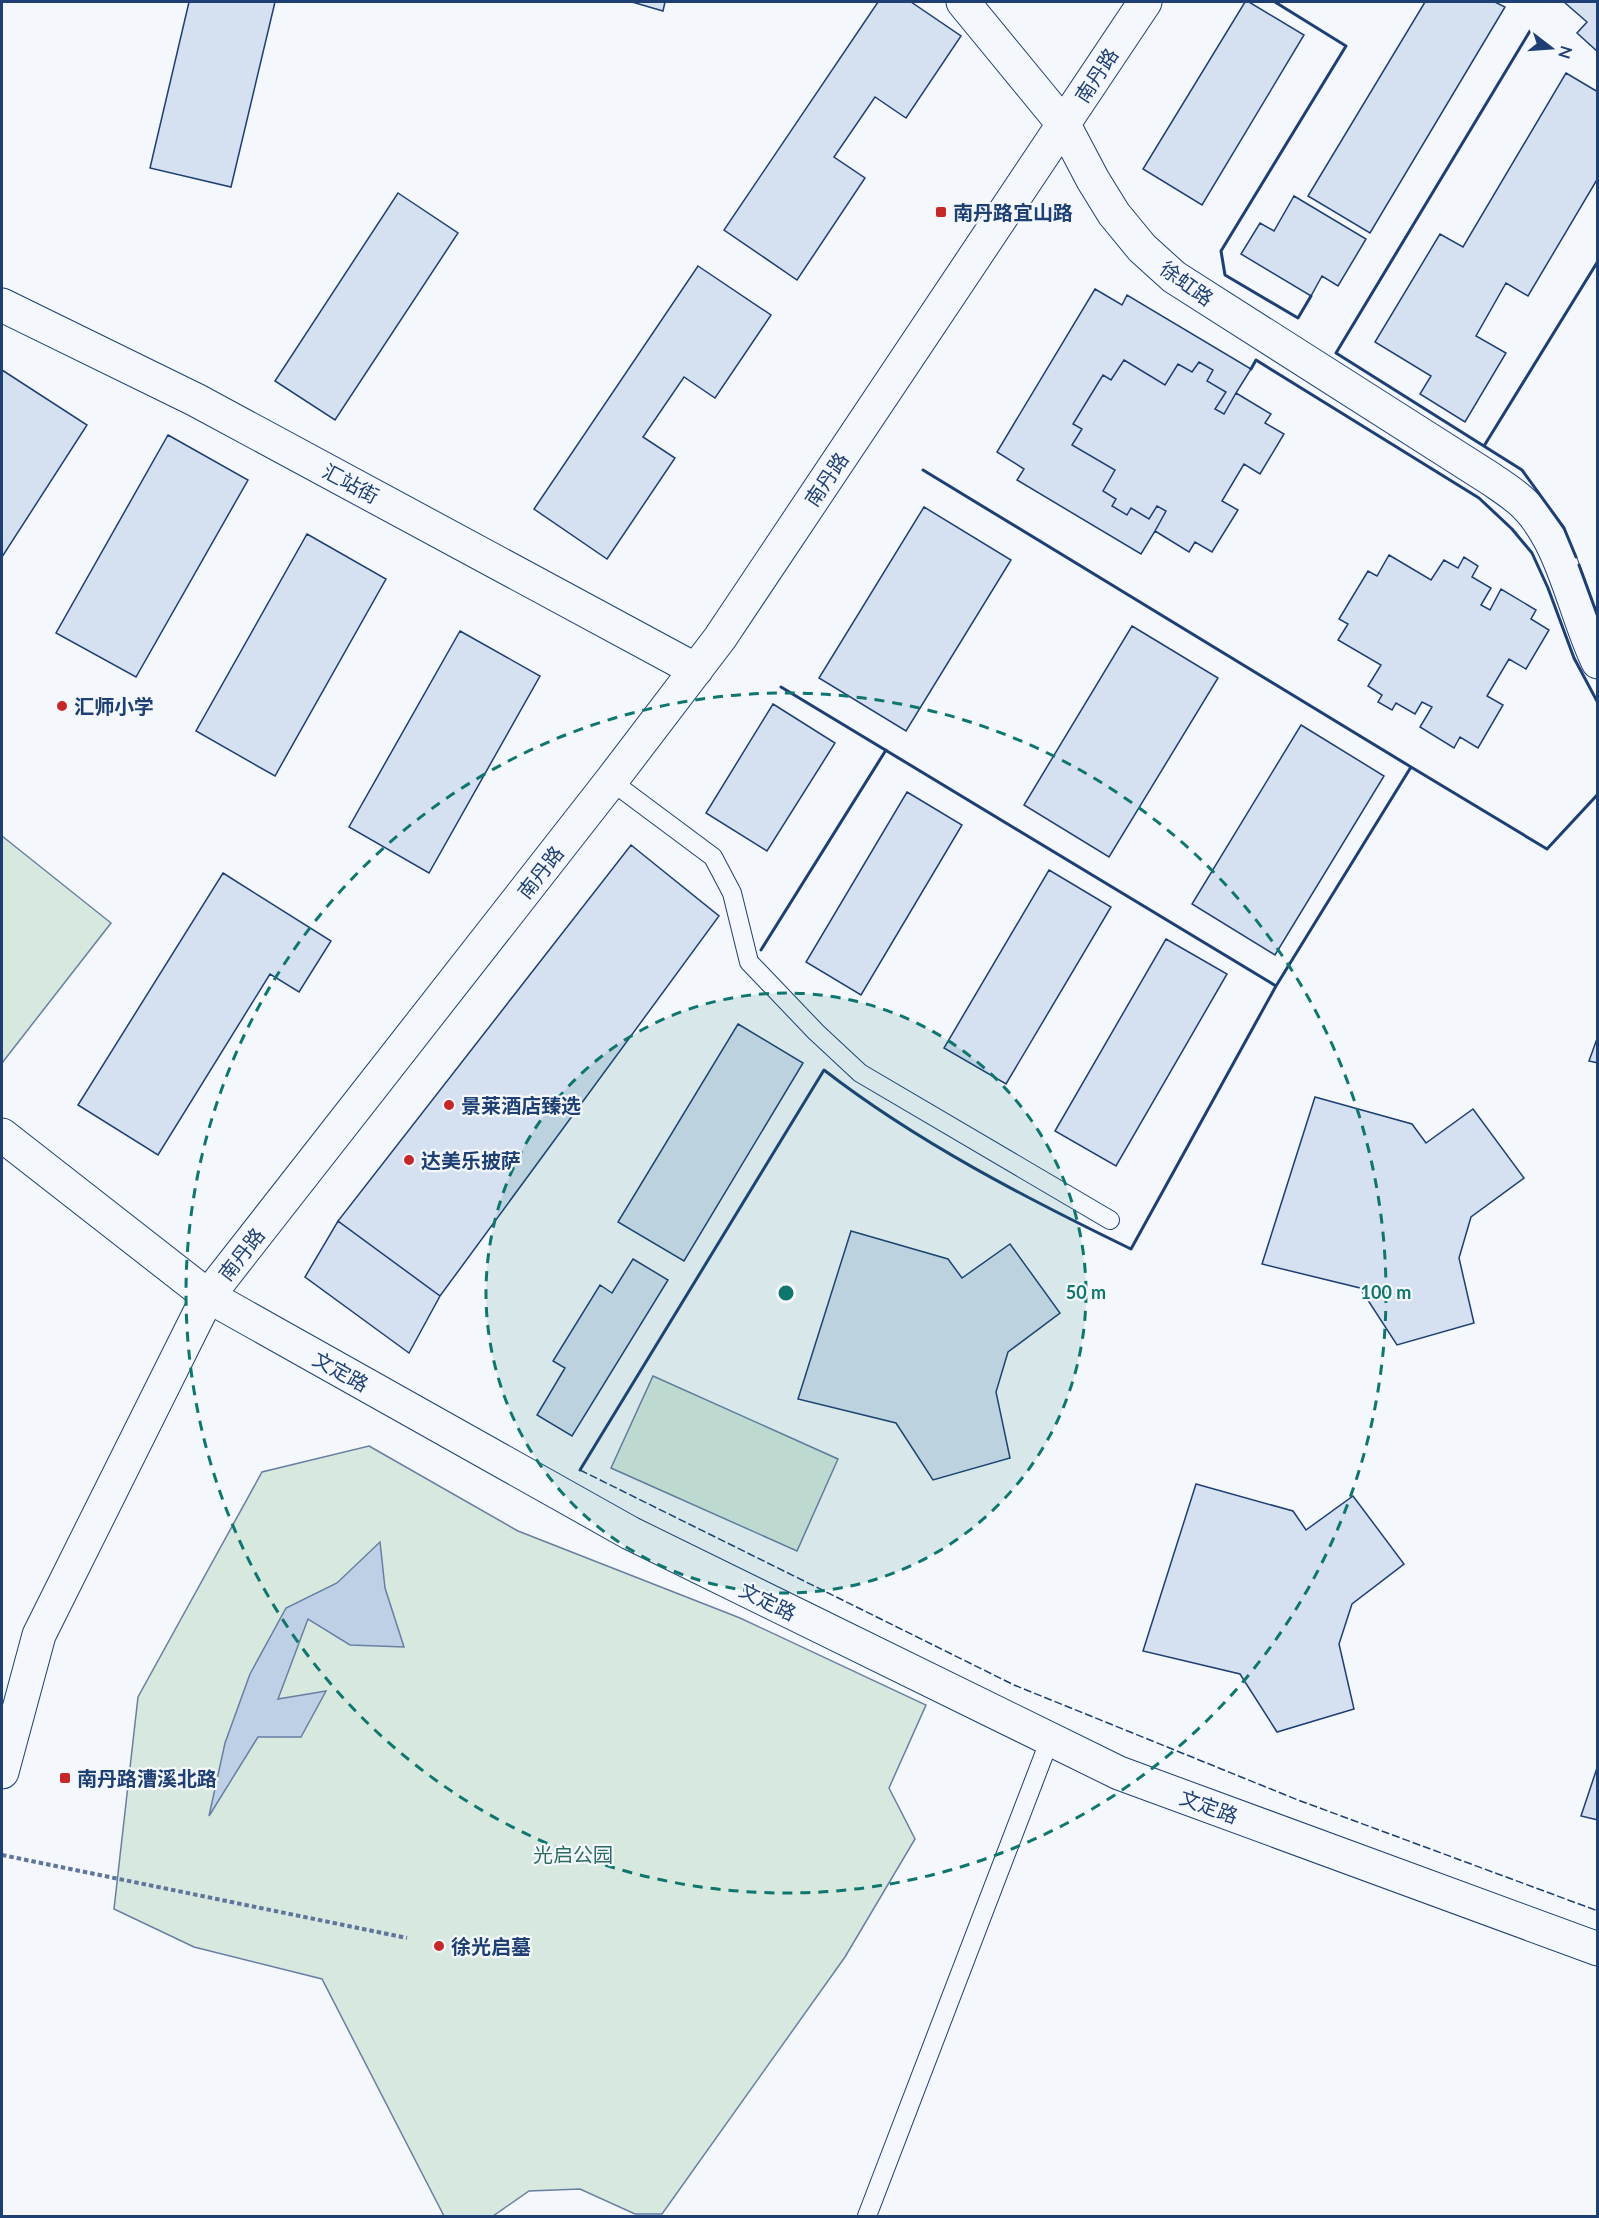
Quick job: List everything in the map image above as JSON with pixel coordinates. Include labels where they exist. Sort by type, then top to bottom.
[{"type":"street","name":"徐虹路","points":[[963,2],[1064,125],[1114,214],[1142,248],[1174,277],[1491,479],[1522,502],[1545,532],[1560,562],[1598,662]]},
{"type":"street","name":"南丹路","points":[[2,1772],[39,1635],[208,1296],[720,638],[1144,2]]},
{"type":"street","name":"汇站街","points":[[2,305],[196,400],[696,670]]},
{"type":"street","name":"文定路","points":[[2,1135],[208,1296],[630,1533],[1119,1773],[1598,1949]]},
{"type":"lane","points":[[611,781],[713,857],[732,893],[749,962],[816,1032],[860,1073],[1110,1220]]},
{"type":"lane","points":[[867,2217],[1050,1739]]},
{"type":"path","points":[[2,1855],[407,1938]]},
{"type":"green space","points":[[2,836],[111,923],[2,1063]]},
{"type":"green space","points":[[653,1376],[838,1459],[797,1551],[611,1468]]},
{"type":"green space","name":"光启公园","points":[[369,1446],[518,1531],[740,1618],[926,1705],[889,1788],[915,1839],[845,1957],[662,2214],[635,2214],[580,2189],[529,2191],[493,2216],[444,2216],[322,1979],[194,1947],[114,1909],[138,1697],[262,1472]]},
{"type":"water","points":[[380,1542],[385,1588],[404,1647],[350,1645],[308,1619],[278,1699],[326,1691],[301,1737],[258,1737],[209,1816],[225,1743],[250,1674],[286,1608],[337,1583]]},
{"type":"building","points":[[189,2],[275,2],[231,187],[150,168]]},
{"type":"building","points":[[632,2],[665,2],[663,11]]},
{"type":"building","points":[[878,2],[911,2],[961,36],[906,118],[875,97],[834,157],[865,178],[797,280],[724,230]]},
{"type":"building","points":[[1245,2],[1249,2],[1304,35],[1202,205],[1143,169]]},
{"type":"building","points":[[1425,2],[1495,2],[1505,7],[1370,233],[1308,196]]},
{"type":"building","points":[[1564,2],[1598,2],[1598,52],[1577,33],[1587,22]]},
{"type":"building","points":[[1566,73],[1598,92],[1598,178],[1528,296],[1506,283],[1476,336],[1506,353],[1465,422],[1420,394],[1431,376],[1375,342],[1440,234],[1463,247]]},
{"type":"building","points":[[398,193],[458,233],[335,420],[275,381]]},
{"type":"building","points":[[1294,196],[1366,239],[1338,286],[1322,276],[1311,296],[1241,254],[1260,223],[1274,231]]},
{"type":"building","points":[[698,266],[771,315],[715,398],[684,377],[643,437],[675,458],[607,559],[534,509]]},
{"type":"building","points":[[1095,289],[1122,305],[1127,295],[1251,369],[1236,393],[1271,414],[1265,423],[1284,434],[1260,474],[1244,464],[1222,501],[1238,510],[1212,552],[1195,542],[1189,552],[1155,531],[1141,554],[1017,480],[1024,469],[997,452]]},
{"type":"building","points":[[1124,360],[1165,385],[1178,364],[1192,372],[1199,362],[1213,370],[1207,381],[1226,392],[1215,409],[1224,414],[1236,393],[1271,414],[1265,423],[1284,434],[1260,474],[1244,464],[1222,501],[1238,510],[1212,552],[1195,542],[1189,552],[1155,531],[1166,511],[1157,506],[1149,519],[1131,508],[1127,515],[1112,506],[1116,499],[1103,491],[1115,470],[1072,445],[1082,429],[1073,424],[1103,375],[1111,380]]},
{"type":"building","points":[[2,370],[87,425],[2,557]]},
{"type":"building","points":[[168,435],[248,480],[136,677],[56,633]]},
{"type":"building","points":[[924,507],[1011,560],[906,731],[819,678]]},
{"type":"building","points":[[307,534],[386,579],[275,776],[196,731]]},
{"type":"building","points":[[1389,555],[1431,580],[1444,560],[1458,568],[1464,557],[1478,566],[1472,577],[1491,588],[1481,605],[1490,610],[1501,589],[1536,610],[1531,619],[1549,630],[1526,669],[1509,659],[1487,696],[1503,705],[1478,748],[1460,737],[1454,748],[1420,727],[1432,707],[1422,702],[1415,714],[1396,703],[1392,710],[1378,702],[1382,695],[1368,686],[1381,665],[1338,640],[1348,624],[1339,619],[1368,571],[1377,576]]},
{"type":"building","points":[[1132,626],[1218,678],[1109,857],[1024,805]]},
{"type":"building","points":[[460,631],[540,676],[429,873],[349,827]]},
{"type":"building","points":[[773,704],[835,743],[767,851],[706,813]]},
{"type":"building","points":[[1301,725],[1384,776],[1275,955],[1192,904]]},
{"type":"building","points":[[907,792],[962,825],[861,995],[806,962]]},
{"type":"building","points":[[631,845],[719,916],[440,1296],[338,1221]]},
{"type":"building","points":[[1049,870],[1111,907],[1006,1084],[944,1048]]},
{"type":"building","points":[[223,873],[331,941],[299,992],[270,974],[158,1155],[78,1105]]},
{"type":"building","points":[[1166,939],[1227,974],[1116,1166],[1055,1131]]},
{"type":"building","points":[[738,1024],[803,1063],[684,1261],[618,1222]]},
{"type":"building","points":[[1598,1036],[1598,1063],[1589,1061]]},
{"type":"building","points":[[1315,1097],[1412,1124],[1426,1143],[1473,1109],[1524,1178],[1471,1217],[1459,1258],[1474,1323],[1397,1345],[1360,1288],[1262,1264]]},
{"type":"building","points":[[338,1221],[440,1296],[409,1353],[305,1277]]},
{"type":"building","points":[[851,1231],[948,1259],[962,1278],[1010,1244],[1060,1313],[1008,1352],[996,1392],[1010,1458],[933,1480],[896,1423],[798,1399]]},
{"type":"building","points":[[633,1259],[668,1280],[572,1436],[537,1415],[565,1368],[553,1361],[600,1285],[612,1293]]},
{"type":"building","points":[[1196,1484],[1293,1511],[1306,1530],[1353,1496],[1404,1564],[1352,1604],[1339,1644],[1354,1709],[1277,1732],[1240,1674],[1143,1651]]},
{"type":"building","points":[[1598,1765],[1598,1820],[1581,1816]]},
{"type":"fence","points":[[580,1470],[1014,1685],[1298,1800],[1598,1911]]},
{"type":"wall","points":[[1275,2],[1346,46],[1221,251],[1225,275],[1298,318],[1311,296]]},
{"type":"wall","points":[[1530,31],[1336,353],[1522,470],[1564,528],[1576,557]]},
{"type":"wall","points":[[1484,446],[1598,261]]},
{"type":"wall","points":[[1251,369],[1256,360],[1479,498],[1512,529],[1532,553],[1548,588],[1574,658],[1598,703]]},
{"type":"wall","points":[[923,470],[1411,767]]},
{"type":"wall","points":[[1579,565],[1598,617]]},
{"type":"wall","points":[[781,687],[1276,986]]},
{"type":"wall","points":[[761,950],[886,750]]},
{"type":"wall","points":[[580,1470],[824,1070],[934,1145],[1012,1189],[1131,1249],[1276,986],[1411,767],[1547,849],[1598,794]]},
{"type":"place","name":"南丹路宜山路","points":[[941,212]]},
{"type":"place","name":"汇师小学","points":[[62,706]]},
{"type":"place","name":"景莱酒店臻选","points":[[449,1105]]},
{"type":"place","name":"达美乐披萨","points":[[409,1160]]},
{"type":"place","name":"南丹路漕溪北路","points":[[65,1778]]},
{"type":"place","name":"徐光启墓","points":[[439,1946]]}]
